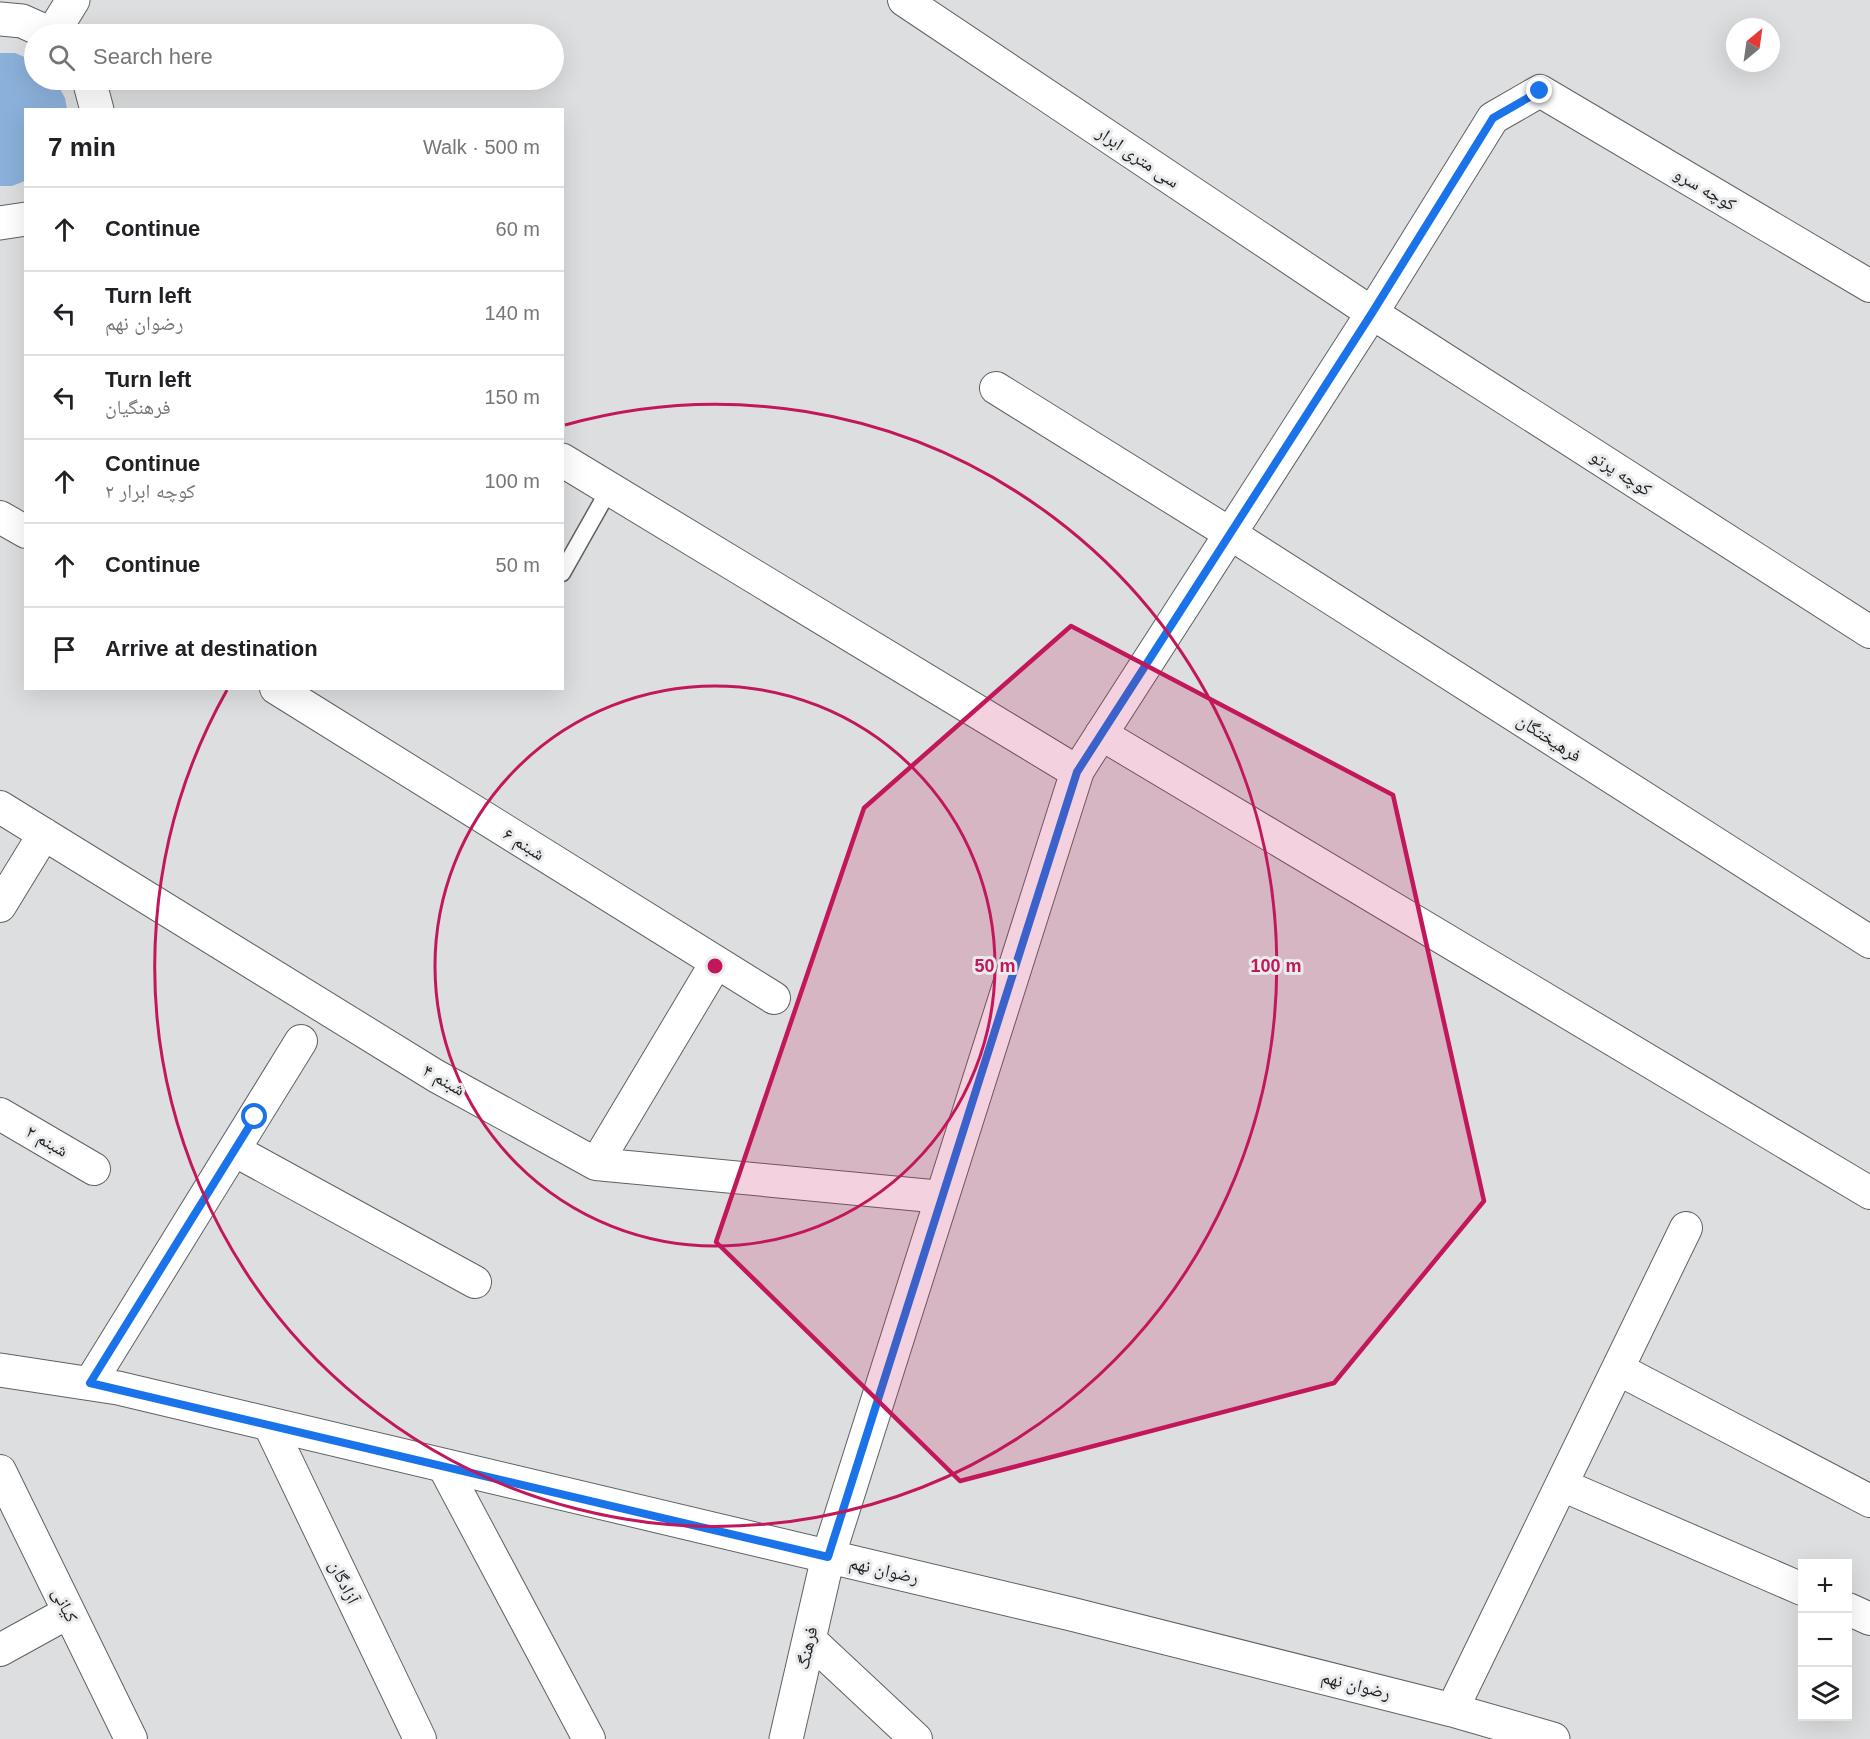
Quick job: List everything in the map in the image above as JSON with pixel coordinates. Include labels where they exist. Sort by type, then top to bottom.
[{"type":"street","points":[[58,24],[73,0]]},
{"type":"street","name":"سی متری ابرار","points":[[904,0],[1372,313]]},
{"type":"street","points":[[0,19],[29,24]]},
{"type":"street","points":[[92,90],[96,108]]},
{"type":"street","name":"کوچه سرو","points":[[1372,313],[1493,118],[1540,91],[1870,286]]},
{"type":"street","points":[[0,223],[24,219]]},
{"type":"street","points":[[564,461],[1077,772],[1372,313]]},
{"type":"street","name":"کوچه پرتو","points":[[1372,313],[1870,632]]},
{"type":"street","name":"فرهیختگان","points":[[996,388],[1229,533],[1870,942]]},
{"type":"street","points":[[0,517],[24,531]]},
{"type":"street","name":"شبنم ۶","points":[[279,690],[774,998]]},
{"type":"street","points":[[1101,734],[1870,1193]]},
{"type":"street","name":"فرهنگ","points":[[786,1739],[828,1557],[1077,772]]},
{"type":"street","name":"شبنم ۴","points":[[0,807],[436,1076],[596,1164],[942,1197]]},
{"type":"street","points":[[0,906],[44,834]]},
{"type":"street","points":[[596,1164],[717,963]]},
{"type":"street","points":[[90,1383],[301,1041]]},
{"type":"street","name":"شبنم ۲","points":[[0,1114],[94,1169]]},
{"type":"street","points":[[234,1150],[475,1282]]},
{"type":"street","points":[[1452,1710],[1686,1228]]},
{"type":"street","points":[[1618,1369],[1870,1501]]},
{"type":"street","name":"رضوان نهم","points":[[0,1370],[90,1383],[1071,1614],[1452,1710],[1553,1739]]},
{"type":"street","name":"آزادگان","points":[[268,1424],[420,1739]]},
{"type":"street","points":[[442,1465],[589,1739]]},
{"type":"street","name":"کیانی","points":[[0,1471],[131,1739]]},
{"type":"street","points":[[1562,1485],[1798,1588]]},
{"type":"street","points":[[1852,1611],[1870,1619]]},
{"type":"street","points":[[0,1650],[69,1612]]},
{"type":"street","points":[[810,1639],[916,1739]]},
{"type":"lane","points":[[564,569],[610,488]]},
{"type":"highlighted area","points":[[1071,626],[1393,795],[1484,1201],[1334,1383],[960,1481],[716,1242],[864,808]]},
{"type":"shaded area","points":[[0,53],[15,53],[24,57],[24,90],[61,90],[67,108],[24,108],[24,181],[12,186],[0,186]]},
{"type":"route","points":[[255,1117],[90,1383],[828,1557],[1077,772],[1372,313],[1493,118],[1540,91]]}]
